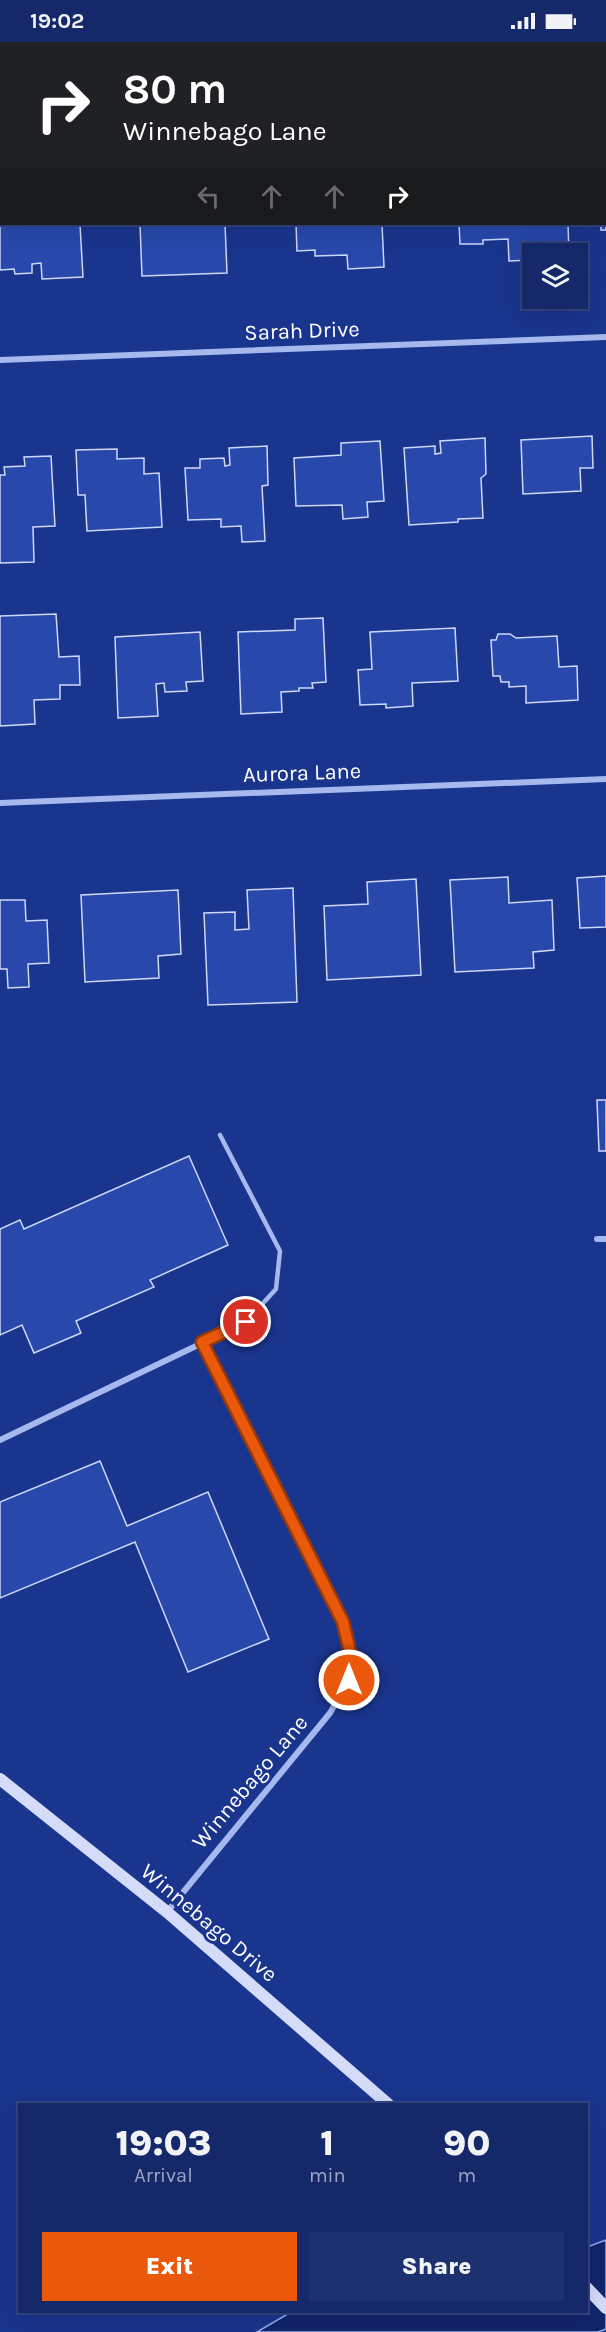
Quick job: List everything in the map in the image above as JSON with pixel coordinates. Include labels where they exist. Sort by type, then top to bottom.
[{"type":"main road","name":"Winnebago Drive","points":[[0,1779],[166,1912],[387,2103]]},
{"type":"main road","points":[[588,2289],[606,2308]]},
{"type":"street","name":"Sarah Drive","points":[[0,360],[606,337]]},
{"type":"street","name":"Aurora Lane","points":[[0,803],[606,779]]},
{"type":"street","points":[[597,1239],[606,1239]]},
{"type":"street","points":[[0,1440],[246,1322]]},
{"type":"street","name":"Winnebago Lane","points":[[166,1912],[330,1713],[349,1680],[350,1652],[343,1622],[202,1342]]},
{"type":"lane","points":[[220,1135],[280,1251],[276,1289],[246,1322]]},
{"type":"shaded area","points":[[606,2240],[606,2329],[598,2332],[257,2332],[289,2313],[588,2313],[588,2247]]},
{"type":"building","points":[[0,225],[80,225],[83,277],[42,279],[41,263],[32,264],[32,273],[15,274],[14,269],[0,270]]},
{"type":"building","points":[[140,225],[225,225],[227,273],[142,276]]},
{"type":"building","points":[[296,225],[382,225],[384,267],[348,269],[347,255],[315,256],[315,250],[297,251]]},
{"type":"building","points":[[459,225],[568,225],[569,243],[522,243],[522,260],[509,261],[508,239],[483,240],[483,244],[460,244]]},
{"type":"building","points":[[601,225],[606,225],[606,230],[601,230]]},
{"type":"building","points":[[592,436],[593,468],[580,468],[581,491],[523,494],[521,440]]},
{"type":"building","points":[[485,438],[486,474],[481,478],[483,518],[409,525],[404,448],[435,446],[435,454],[441,453],[440,441]]},
{"type":"building","points":[[380,441],[384,501],[367,502],[368,517],[343,519],[342,505],[296,506],[294,458],[341,455],[341,443]]},
{"type":"building","points":[[267,446],[268,485],[262,486],[265,541],[242,542],[241,526],[221,527],[221,519],[188,520],[185,468],[200,468],[200,459],[224,458],[225,466],[230,465],[229,448]]},
{"type":"building","points":[[117,449],[117,459],[144,458],[144,474],[159,473],[162,527],[87,531],[85,495],[78,495],[76,450]]},
{"type":"building","points":[[51,456],[55,526],[33,527],[34,562],[0,563],[0,475],[5,475],[4,467],[25,466],[24,457]]},
{"type":"building","points":[[56,614],[59,657],[79,656],[80,685],[60,685],[60,699],[34,700],[35,724],[0,726],[0,616]]},
{"type":"building","points":[[323,618],[326,682],[312,683],[313,688],[281,692],[282,712],[241,714],[238,632],[295,630],[295,619]]},
{"type":"building","points":[[455,628],[458,681],[412,683],[413,706],[386,708],[386,704],[360,705],[358,670],[372,669],[370,632]]},
{"type":"building","points":[[200,632],[203,681],[186,682],[187,691],[165,692],[164,683],[156,684],[158,716],[118,718],[115,637]]},
{"type":"building","points":[[498,634],[510,634],[516,638],[557,636],[559,667],[577,666],[578,700],[526,703],[526,686],[509,687],[509,682],[501,682],[500,676],[493,676],[491,640],[496,640]]},
{"type":"building","points":[[606,876],[606,927],[580,928],[577,878]]},
{"type":"building","points":[[508,877],[509,903],[552,900],[554,950],[533,952],[534,968],[455,972],[450,880]]},
{"type":"building","points":[[416,879],[421,975],[327,980],[324,906],[368,904],[367,882]]},
{"type":"building","points":[[293,888],[297,1002],[208,1005],[204,913],[235,912],[235,930],[249,929],[247,890]]},
{"type":"building","points":[[178,890],[181,954],[158,956],[159,978],[85,982],[81,895]]},
{"type":"building","points":[[0,900],[25,900],[26,921],[47,920],[49,963],[28,964],[29,987],[8,988],[7,969],[0,969]]},
{"type":"building","points":[[597,1100],[606,1100],[606,1151],[599,1151]]},
{"type":"building","points":[[189,1156],[228,1245],[150,1280],[154,1287],[76,1321],[81,1333],[34,1353],[22,1325],[0,1335],[0,1229],[20,1220],[24,1229]]},
{"type":"building","points":[[100,1461],[127,1526],[208,1492],[269,1639],[188,1672],[135,1542],[0,1598],[0,1502]]},
{"type":"route","points":[[246,1322],[202,1342],[343,1622],[350,1652],[349,1680]]}]
